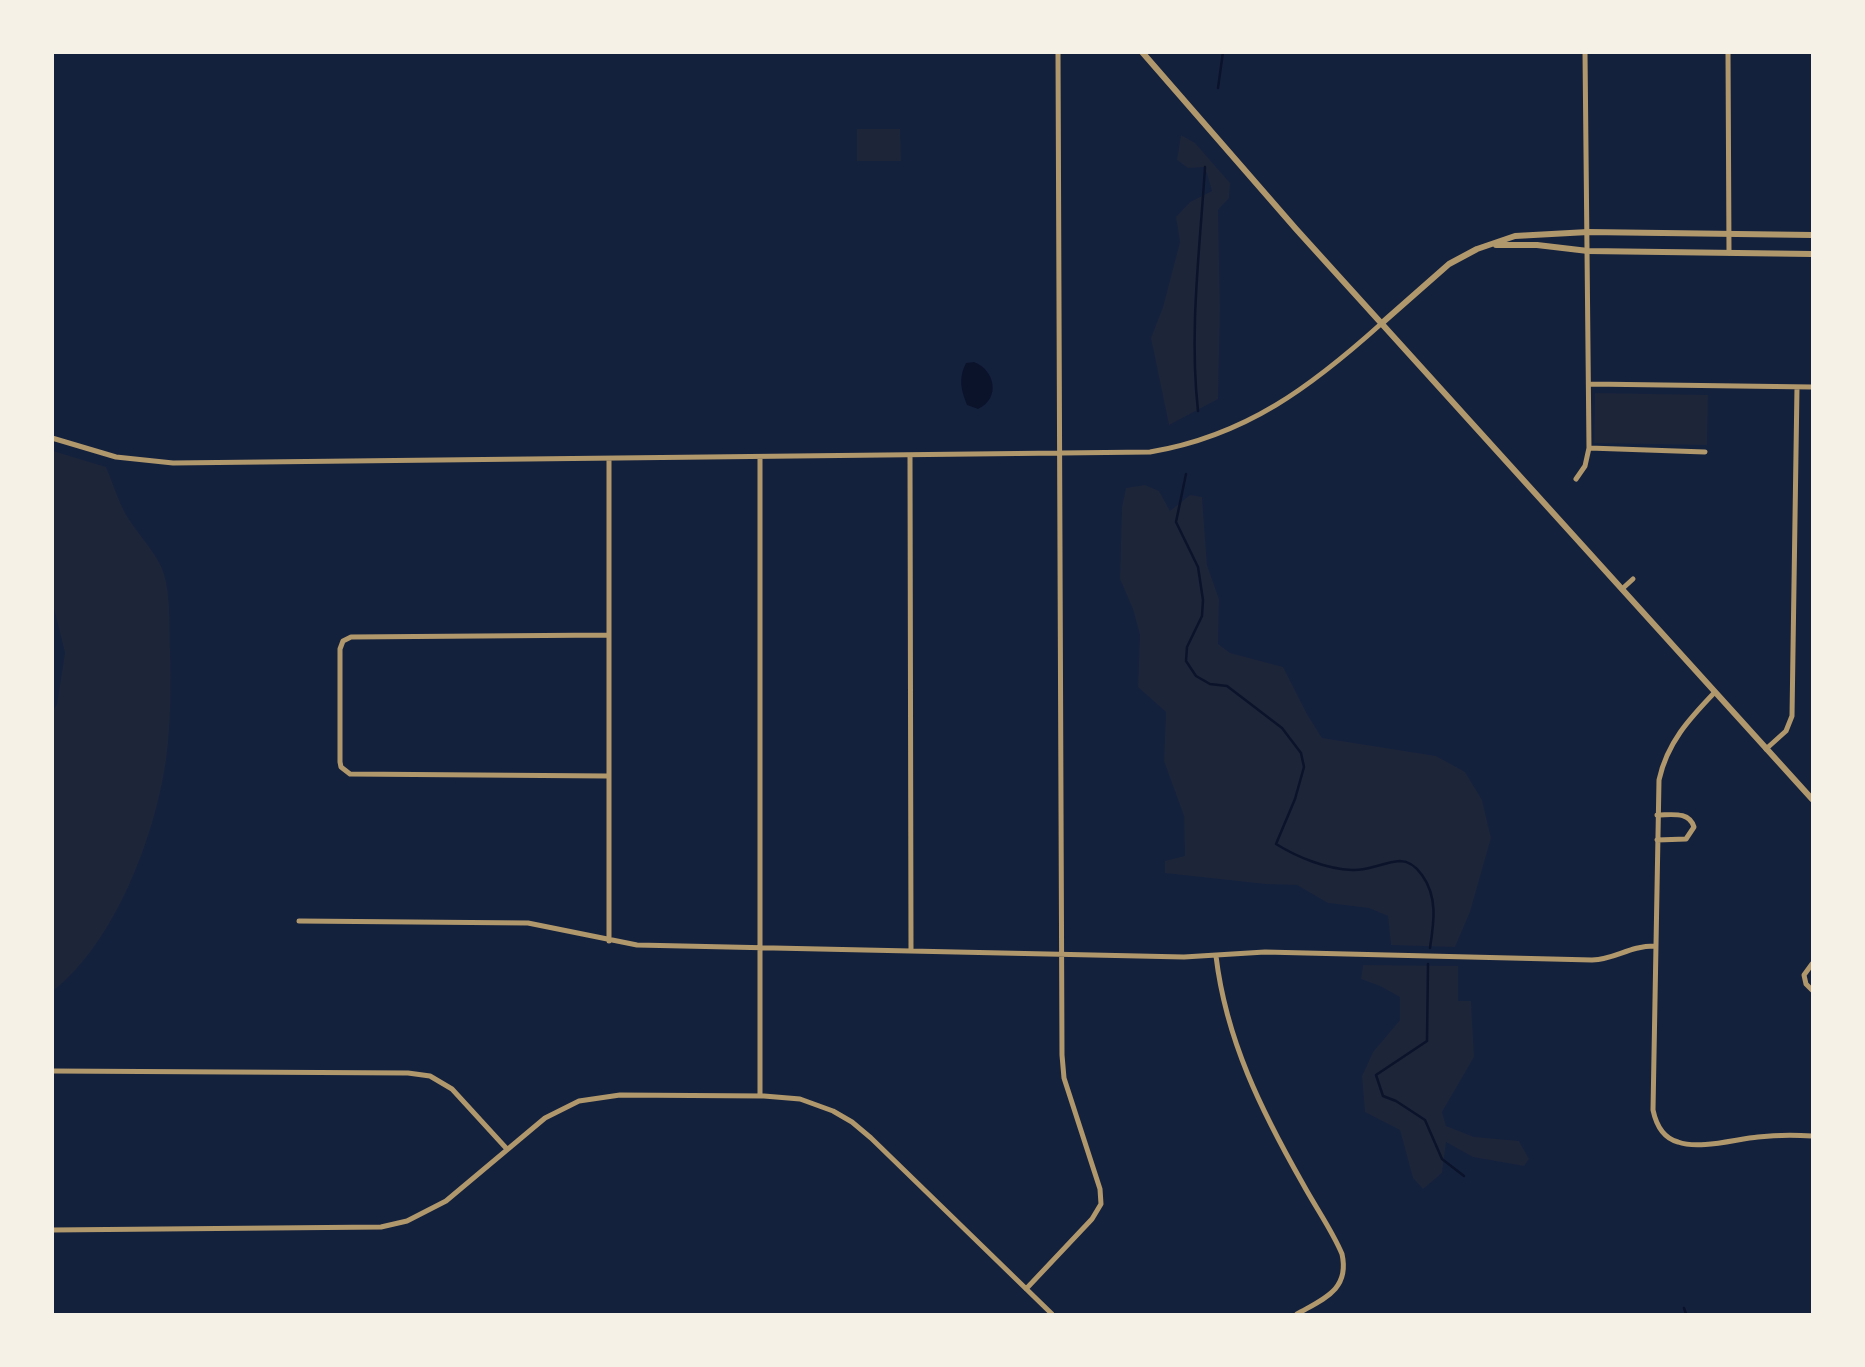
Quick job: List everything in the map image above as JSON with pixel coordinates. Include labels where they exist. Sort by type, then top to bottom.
[{"type":"street","points":[[1026,1289],[1092,1219],[1101,1204],[1100,1189],[1064,1078],[1061,954],[1058,52]]},
{"type":"street","points":[[1142,52],[1382,323],[1812,799]]},
{"type":"street","points":[[1576,479],[1586,466],[1590,448],[1585,52]]},
{"type":"street","points":[[1728,52],[1729,253]]},
{"type":"street","points":[[52,438],[139,461],[203,463],[1150,452],[1190,444],[1228,431],[1266,413],[1307,386],[1449,264],[1483,246],[1515,236],[1588,232],[1812,235]]},
{"type":"street","points":[[1483,246],[1537,245],[1588,251],[1812,254]]},
{"type":"street","points":[[1590,384],[1812,387]]},
{"type":"street","points":[[1766,749],[1786,731],[1792,716],[1797,387]]},
{"type":"street","points":[[1590,448],[1706,452]]},
{"type":"street","points":[[910,456],[911,951]]},
{"type":"street","points":[[760,457],[760,1096]]},
{"type":"street","points":[[608,941],[609,458]]},
{"type":"street","points":[[1622,589],[1633,579]]},
{"type":"street","points":[[607,776],[350,774],[341,767],[340,762],[340,649],[343,640],[351,637],[608,635]]},
{"type":"street","points":[[1715,692],[1674,738],[1660,780],[1655,946],[1655,1120],[1663,1133],[1689,1145],[1761,1137],[1812,1136]]},
{"type":"street","points":[[1657,815],[1684,815],[1689,818],[1694,828],[1686,839],[1657,840]]},
{"type":"street","points":[[299,921],[527,923],[637,945],[1197,957],[1265,952],[1592,960],[1609,958],[1636,947],[1655,946]]},
{"type":"street","points":[[1216,956],[1230,1024],[1245,1073],[1276,1136],[1342,1254],[1345,1273],[1341,1283],[1332,1293],[1297,1314]]},
{"type":"street","points":[[1812,964],[1805,970],[1804,979],[1812,990]]},
{"type":"street","points":[[52,1071],[408,1073],[430,1076],[452,1089],[506,1148]]},
{"type":"street","points":[[52,1230],[381,1227],[407,1221],[446,1201],[506,1148],[559,1110],[599,1097],[760,1096],[800,1099],[852,1122],[897,1162],[1052,1314]]},
{"type":"shaded area","points":[[857,129],[900,129],[901,161],[857,161]]},
{"type":"shaded area","points":[[1181,135],[1195,143],[1230,183],[1229,198],[1218,210],[1218,399],[1169,425],[1151,338],[1163,307],[1180,242],[1176,217],[1190,202],[1212,191],[1205,167],[1188,168],[1177,160]]},
{"type":"shaded area","points":[[974,362],[987,371],[992,384],[990,398],[978,409],[967,405],[961,384],[966,363]]},
{"type":"shaded area","points":[[1595,393],[1708,395],[1707,445],[1594,443]]},
{"type":"shaded area","points":[[53,451],[106,467],[124,511],[161,567],[169,602],[170,718],[161,790],[142,854],[129,886],[95,945],[53,991],[52,712],[57,704],[65,653],[53,604]]},
{"type":"shaded area","points":[[1145,485],[1159,491],[1170,511],[1190,495],[1202,497],[1207,565],[1219,599],[1218,644],[1230,653],[1283,667],[1322,738],[1436,756],[1465,772],[1482,800],[1491,838],[1470,912],[1455,947],[1391,945],[1388,916],[1369,908],[1328,903],[1297,885],[1165,873],[1165,861],[1185,856],[1184,816],[1164,761],[1166,712],[1138,687],[1140,635],[1133,609],[1120,579],[1122,507],[1126,488]]},
{"type":"shaded area","points":[[1363,965],[1458,966],[1458,1001],[1471,1001],[1474,1057],[1442,1112],[1446,1126],[1474,1137],[1519,1141],[1529,1159],[1524,1166],[1473,1157],[1446,1142],[1442,1173],[1423,1189],[1413,1178],[1400,1130],[1365,1112],[1362,1076],[1373,1052],[1400,1020],[1400,997],[1361,979]]},
{"type":"waterway","points":[[1218,88],[1223,52]]},
{"type":"waterway","points":[[1198,411],[1195,320],[1205,167]]},
{"type":"waterway","points":[[1186,474],[1176,522],[1198,567],[1203,600],[1202,616],[1187,647],[1186,661],[1196,676],[1210,684],[1227,686],[1282,728],[1301,753],[1304,767],[1295,799],[1276,844],[1312,862],[1342,869],[1364,869],[1400,861],[1412,865],[1427,883],[1433,901],[1430,948]]},
{"type":"waterway","points":[[1428,964],[1427,1041],[1376,1075],[1383,1096],[1396,1101],[1425,1120],[1442,1159],[1464,1176]]},
{"type":"waterway","points":[[1684,1308],[1686,1314]]}]
